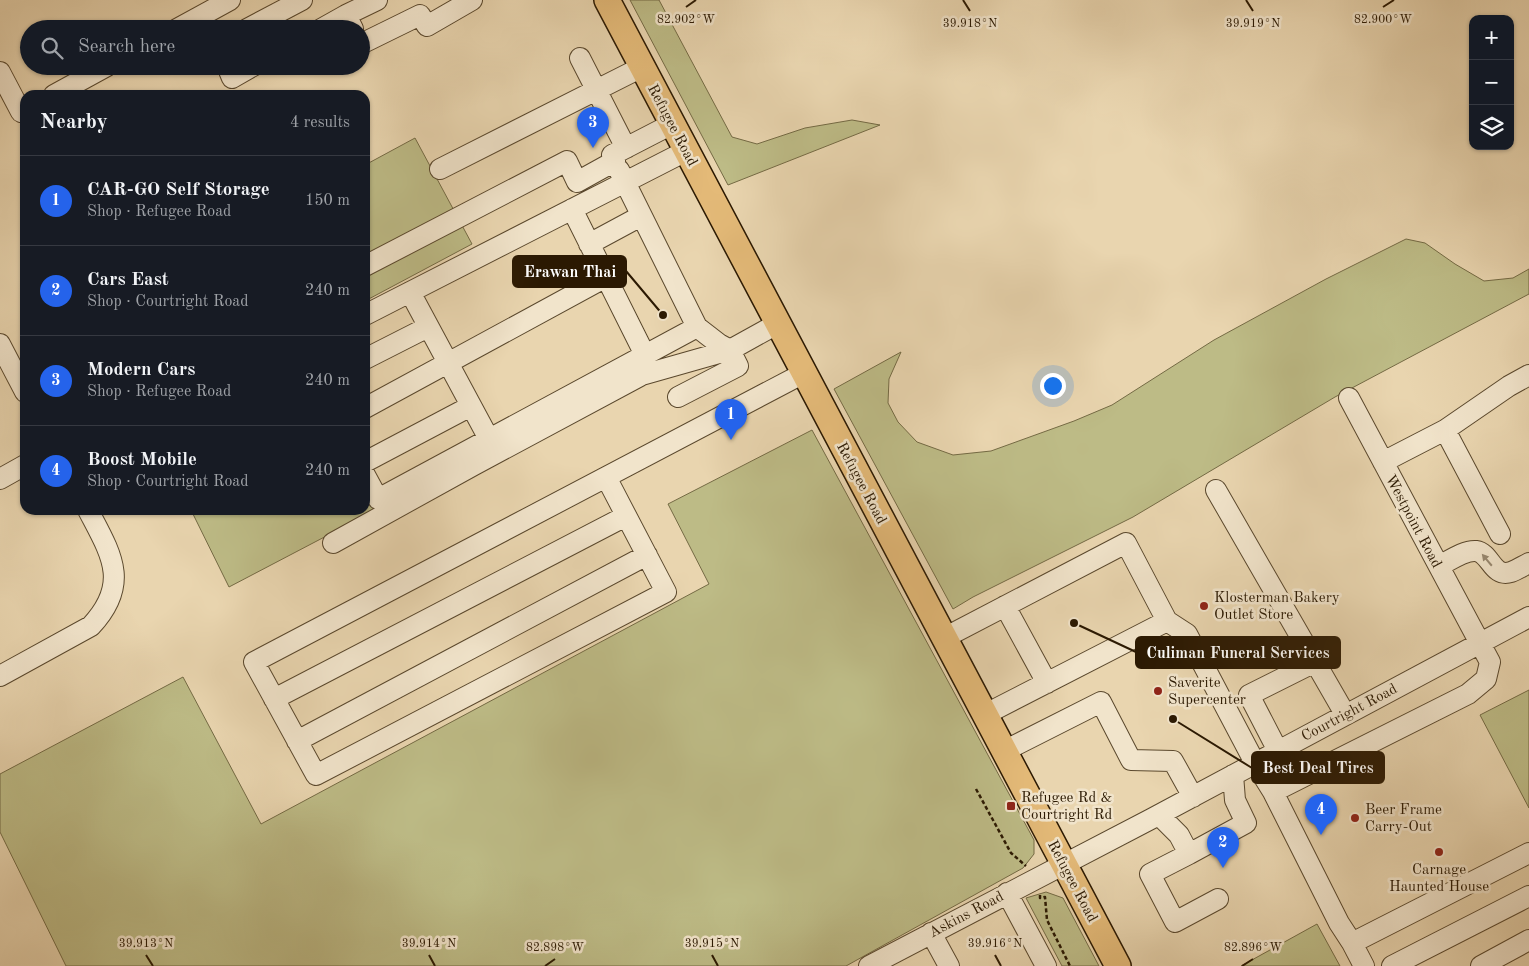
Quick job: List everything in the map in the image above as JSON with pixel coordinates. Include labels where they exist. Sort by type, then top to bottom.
[{"type":"main road","name":"Refugee Road","points":[[606,0],[1118,966]]},
{"type":"street","points":[[193,20],[230,0]]},
{"type":"street","points":[[264,20],[302,0]]},
{"type":"street","points":[[352,20],[377,0]]},
{"type":"street","points":[[370,40],[420,15],[427,26],[472,0]]},
{"type":"street","points":[[580,58],[597,90],[621,155],[624,182],[641,216],[698,327],[719,344],[730,350],[738,366],[678,397]]},
{"type":"street","points":[[440,169],[642,67]]},
{"type":"street","points":[[0,72],[20,110]]},
{"type":"street","points":[[63,90],[91,75]]},
{"type":"street","points":[[370,263],[567,161],[577,182],[672,124]]},
{"type":"street","points":[[370,312],[686,150]]},
{"type":"street","points":[[572,209],[645,355]]},
{"type":"street","points":[[589,244],[641,216]]},
{"type":"street","points":[[370,405],[606,277]]},
{"type":"street","points":[[410,292],[490,439]]},
{"type":"street","points":[[333,543],[642,375],[730,350],[777,324]]},
{"type":"street","points":[[370,356],[428,327]]},
{"type":"street","points":[[370,484],[378,499],[698,327]]},
{"type":"street","points":[[0,344],[20,382]]},
{"type":"street","points":[[606,477],[666,592],[316,776],[254,662],[606,477],[804,373]]},
{"type":"street","points":[[1383,462],[1444,430],[1508,386],[1529,375]]},
{"type":"street","name":"Westpoint Road","points":[[1274,792],[1468,694],[1486,679],[1490,662],[1349,398]]},
{"type":"street","points":[[370,459],[471,406]]},
{"type":"street","points":[[1444,430],[1500,534]]},
{"type":"street","points":[[0,479],[20,468]]},
{"type":"street","points":[[1216,490],[1345,714]]},
{"type":"street","points":[[0,676],[91,626],[99,617],[112,593],[114,570],[110,552],[91,515]]},
{"type":"street","points":[[274,699],[626,516]]},
{"type":"street","points":[[944,638],[1126,544],[1168,621],[1188,634],[1255,763],[1274,792],[1339,923],[1364,966]]},
{"type":"street","points":[[1439,566],[1468,552],[1477,551],[1485,556],[1499,572],[1509,573],[1529,563]]},
{"type":"street","points":[[297,741],[647,555]]},
{"type":"street","points":[[1005,606],[1046,683]]},
{"type":"street","name":"Courtright Road","points":[[1064,864],[1529,617]]},
{"type":"street","points":[[984,715],[1168,621]]},
{"type":"street","points":[[1278,750],[1249,695],[1315,662]]},
{"type":"street","points":[[1004,751],[1101,702],[1131,760],[1173,761],[1193,796]]},
{"type":"street","points":[[1218,899],[1175,922],[1150,874],[1246,823],[1235,800],[1233,775]]},
{"type":"street","points":[[1159,814],[1179,835],[1189,854]]},
{"type":"street","points":[[1352,943],[1529,853]]},
{"type":"street","name":"Askins Road","points":[[869,966],[1064,864]]},
{"type":"street","points":[[1007,893],[1046,966]]},
{"type":"street","points":[[1392,966],[1529,896]]},
{"type":"street","points":[[931,933],[949,966]]},
{"type":"street","points":[[1481,966],[1529,940]]},
{"type":"path","points":[[976,789],[1011,852],[1026,865]]},
{"type":"path","points":[[1040,889],[1040,898],[1045,897],[1046,920],[1070,966]]},
{"type":"shaded area","points":[[630,0],[659,0],[732,137],[757,144],[805,128],[852,120],[880,125],[728,185]]},
{"type":"shaded area","points":[[415,138],[472,244],[370,298],[370,162]]},
{"type":"shaded area","points":[[1406,239],[1425,243],[1484,281],[1513,278],[1529,269],[1529,294],[1335,397],[1133,517],[973,597],[953,609],[834,389],[901,352],[889,379],[888,403],[898,422],[917,442],[953,455],[991,451],[1112,405],[1214,340],[1326,279]]},
{"type":"shaded area","points":[[812,430],[1034,840],[1034,854],[1023,868],[846,966],[66,966],[0,832],[0,774],[183,677],[261,824],[709,584],[668,504]]},
{"type":"shaded area","points":[[370,499],[376,510],[370,513]]},
{"type":"shaded area","points":[[193,515],[366,515],[229,587]]},
{"type":"shaded area","points":[[1529,690],[1529,808],[1480,715]]},
{"type":"shaded area","points":[[1046,892],[1063,898],[1099,966],[1062,966],[1026,898]]},
{"type":"shaded area","points":[[1317,924],[1340,966],[1241,966]]},
{"type":"place","name":"Modern Cars","points":[[593,148]]},
{"type":"place","name":"Erawan Thai","points":[[663,315]]},
{"type":"place","name":"CAR-GO Self Storage","points":[[731,440]]},
{"type":"place","name":"Klosterman Bakery Outlet Store","points":[[1204,606]]},
{"type":"place","name":"Culiman Funeral Services","points":[[1074,623]]},
{"type":"place","name":"Saverite Supercenter","points":[[1158,691]]},
{"type":"place","name":"Best Deal Tires","points":[[1173,719]]},
{"type":"place","name":"Refugee Rd & Courtright Rd","points":[[1011,806]]},
{"type":"place","name":"Beer Frame Carry-Out","points":[[1355,818]]},
{"type":"place","name":"Boost Mobile","points":[[1321,835]]},
{"type":"place","name":"Carnage Haunted House","points":[[1439,852]]},
{"type":"place","name":"Cars East","points":[[1223,868]]}]
